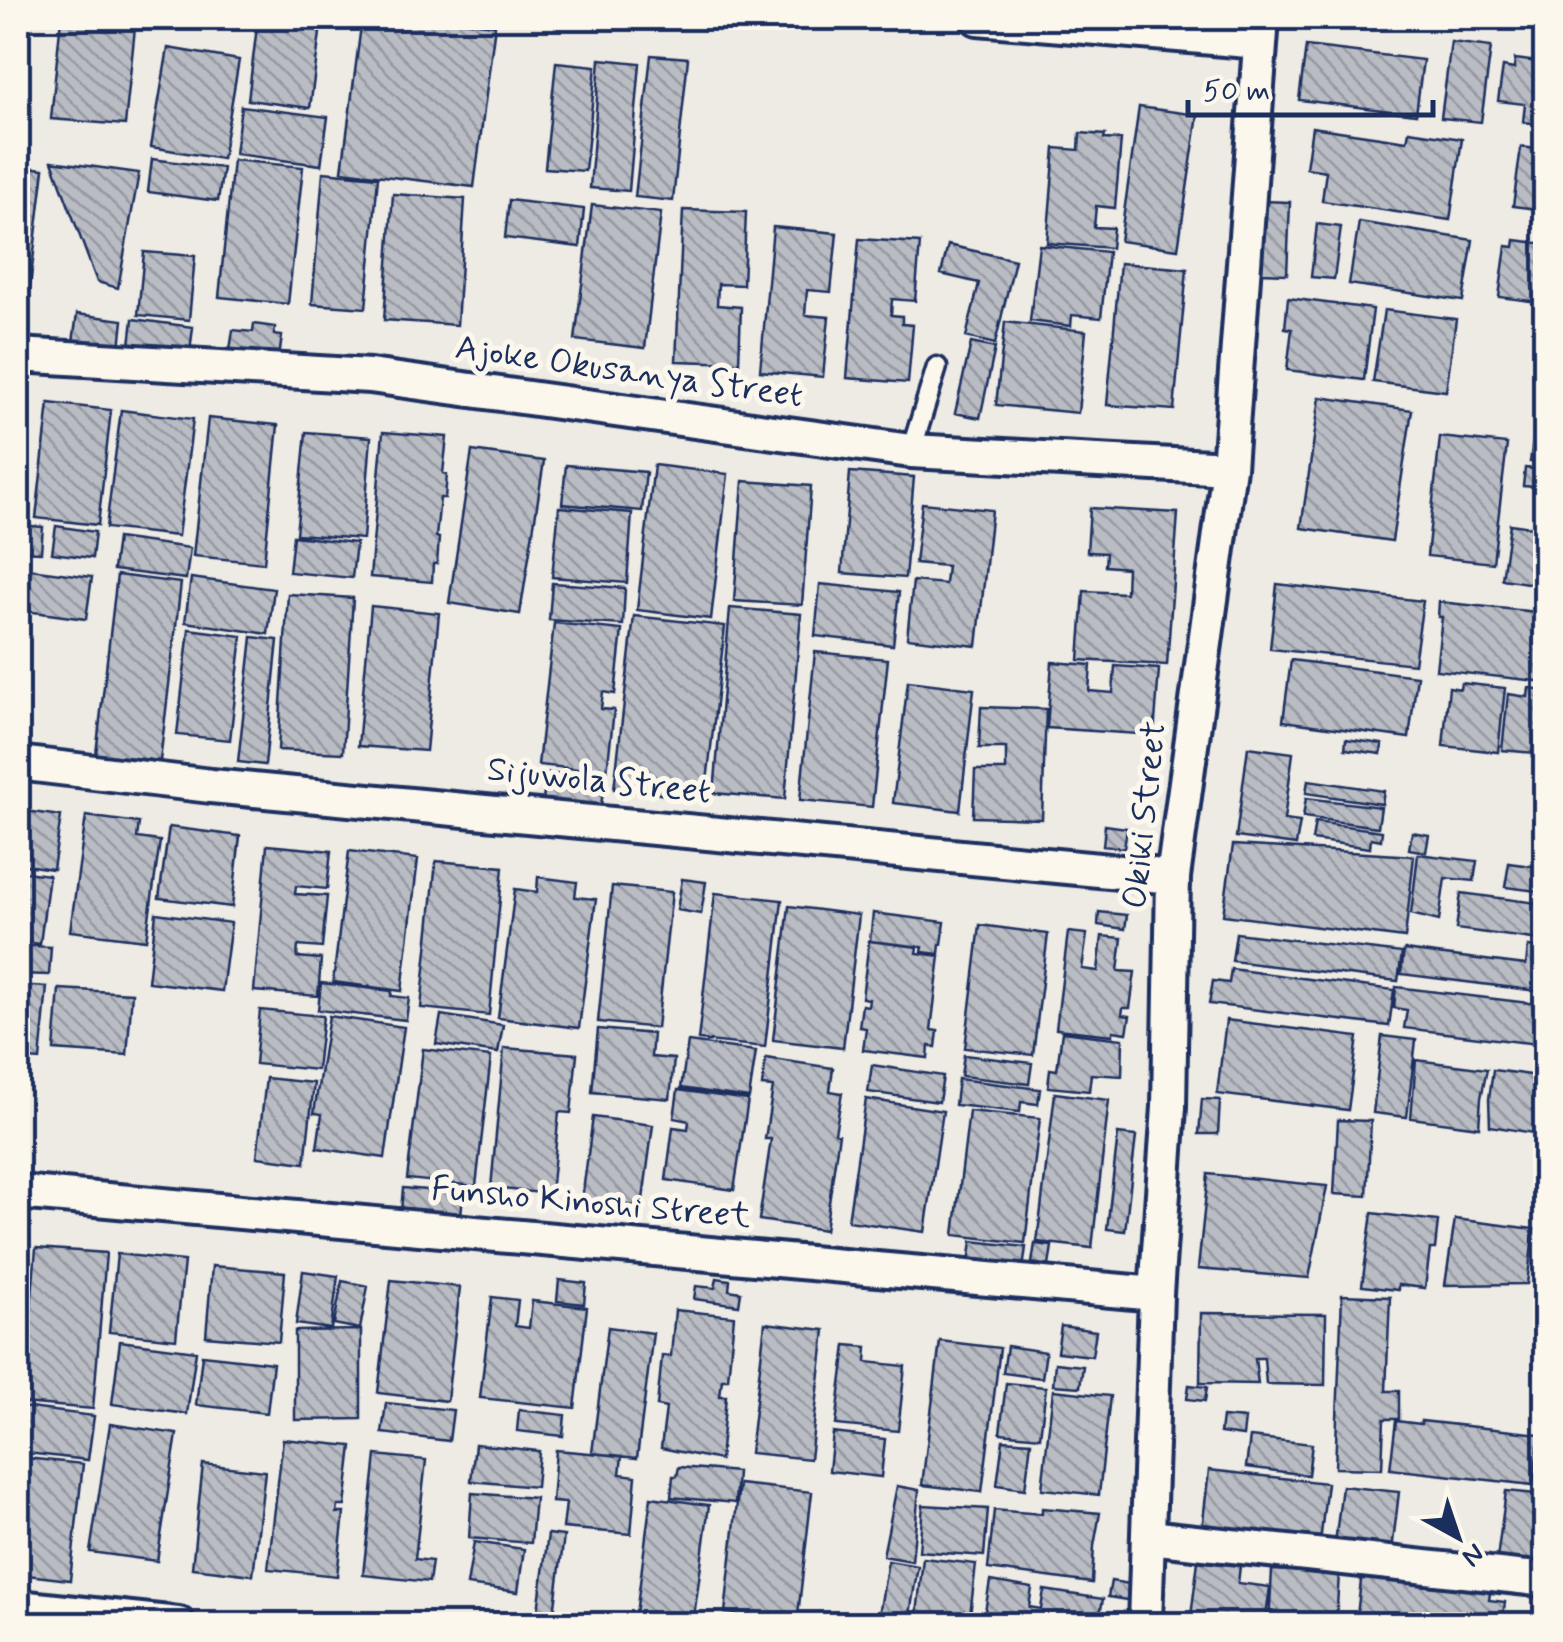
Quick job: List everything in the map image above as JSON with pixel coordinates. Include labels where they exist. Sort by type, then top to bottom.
[{"type":"street","points":[[978,18],[1261,30]]},
{"type":"street","name":"Okiki Street","points":[[1145,1624],[1156,1294],[1169,1107],[1173,877],[1229,468],[1261,30]]},
{"type":"street","name":"Ajoke Okusanya Street","points":[[18,355],[370,376],[911,451],[1229,468]]},
{"type":"street","name":"Sijuwola Street","points":[[18,763],[211,786],[1173,877]]},
{"type":"street","name":"Funsho Kinoshi Street","points":[[18,1192],[1156,1294]]},
{"type":"street","points":[[1149,1537],[1546,1580]]},
{"type":"street","points":[[18,1607],[178,1624]]},
{"type":"lane","points":[[911,451],[937,367]]},
{"type":"building","points":[[61,18],[136,18],[125,125],[51,119]]},
{"type":"building","points":[[258,18],[322,18],[310,108],[248,100]]},
{"type":"building","points":[[362,18],[435,18],[495,25],[474,187],[342,171]]},
{"type":"building","points":[[1451,42],[1491,47],[1481,122],[1441,118]]},
{"type":"building","points":[[1306,46],[1423,60],[1416,114],[1299,100]]},
{"type":"building","points":[[168,48],[239,60],[222,159],[151,147]]},
{"type":"building","points":[[651,55],[688,58],[673,201],[635,197]]},
{"type":"building","points":[[600,59],[640,63],[629,191],[590,188]]},
{"type":"building","points":[[1515,59],[1546,63],[1546,125],[1523,122],[1525,104],[1498,101],[1503,67],[1514,69]]},
{"type":"building","points":[[556,62],[596,66],[585,171],[545,168]]},
{"type":"building","points":[[241,106],[328,117],[321,165],[235,154]]},
{"type":"building","points":[[1139,107],[1198,115],[1178,249],[1120,241]]},
{"type":"building","points":[[1312,127],[1407,141],[1409,131],[1462,139],[1450,220],[1322,201],[1326,171],[1306,168]]},
{"type":"building","points":[[1080,133],[1121,140],[1115,208],[1096,206],[1094,227],[1113,228],[1111,248],[1047,243],[1055,148],[1079,150]]},
{"type":"building","points":[[1521,147],[1546,150],[1546,210],[1513,206]]},
{"type":"building","points":[[152,159],[223,168],[218,201],[148,192]]},
{"type":"building","points":[[233,160],[303,167],[288,304],[219,297]]},
{"type":"building","points":[[52,161],[139,173],[118,288],[97,282]]},
{"type":"building","points":[[18,166],[44,169],[29,294],[18,293]]},
{"type":"building","points":[[323,172],[378,177],[366,308],[312,304]]},
{"type":"building","points":[[393,194],[465,199],[457,325],[384,320]]},
{"type":"building","points":[[509,200],[584,209],[580,247],[505,238]]},
{"type":"building","points":[[1262,201],[1290,202],[1287,274],[1260,273]]},
{"type":"building","points":[[592,205],[661,213],[645,348],[575,340]]},
{"type":"building","points":[[683,210],[746,212],[743,285],[718,284],[717,305],[741,307],[739,363],[676,361]]},
{"type":"building","points":[[1359,222],[1473,240],[1463,301],[1349,284]]},
{"type":"building","points":[[1317,224],[1341,227],[1334,279],[1311,277]]},
{"type":"building","points":[[773,227],[837,233],[831,292],[807,290],[805,315],[829,317],[823,377],[760,371]]},
{"type":"building","points":[[859,239],[920,243],[915,301],[892,299],[891,315],[902,316],[902,324],[913,325],[908,383],[847,378]]},
{"type":"building","points":[[1515,240],[1546,244],[1546,303],[1499,297],[1506,246],[1514,247]]},
{"type":"building","points":[[948,245],[1015,260],[995,344],[966,337],[979,283],[941,274]]},
{"type":"building","points":[[1039,245],[1108,252],[1101,318],[1072,315],[1071,326],[1030,321]]},
{"type":"building","points":[[144,252],[195,256],[189,320],[138,315]]},
{"type":"building","points":[[1120,263],[1187,269],[1174,410],[1107,405]]},
{"type":"building","points":[[1288,298],[1373,309],[1364,380],[1287,370],[1292,329],[1285,328]]},
{"type":"building","points":[[1384,310],[1456,319],[1446,391],[1373,382]]},
{"type":"building","points":[[77,314],[123,320],[120,348],[73,342]]},
{"type":"building","points":[[133,319],[193,327],[190,352],[130,345]]},
{"type":"building","points":[[1005,322],[1086,331],[1078,413],[996,405]]},
{"type":"building","points":[[254,324],[275,327],[274,335],[282,336],[279,357],[230,350],[233,330],[253,332]]},
{"type":"building","points":[[971,343],[995,348],[980,418],[955,413]]},
{"type":"building","points":[[1320,397],[1412,410],[1392,541],[1301,528]]},
{"type":"building","points":[[49,403],[111,410],[98,525],[36,518]]},
{"type":"building","points":[[121,410],[193,419],[178,536],[106,528]]},
{"type":"building","points":[[18,414],[26,415],[18,478]]},
{"type":"building","points":[[208,418],[278,425],[264,563],[193,556]]},
{"type":"building","points":[[1536,419],[1546,420],[1546,464],[1530,462]]},
{"type":"building","points":[[306,432],[371,437],[363,539],[296,534]]},
{"type":"building","points":[[383,432],[447,437],[445,498],[440,498],[437,564],[433,564],[432,582],[370,577]]},
{"type":"building","points":[[1440,437],[1507,444],[1493,563],[1427,556]]},
{"type":"building","points":[[472,451],[544,461],[520,614],[449,603]]},
{"type":"building","points":[[566,465],[646,472],[642,511],[562,504]]},
{"type":"building","points":[[654,465],[728,474],[711,619],[637,610]]},
{"type":"building","points":[[1525,468],[1546,470],[1546,488],[1523,486]]},
{"type":"building","points":[[850,472],[914,477],[905,578],[842,573]]},
{"type":"building","points":[[743,481],[811,486],[802,605],[734,601]]},
{"type":"building","points":[[922,503],[992,510],[977,646],[907,638],[913,581],[945,584],[947,566],[915,563]]},
{"type":"building","points":[[559,507],[632,513],[627,583],[552,577]]},
{"type":"building","points":[[1090,508],[1178,513],[1167,665],[1079,660],[1084,591],[1126,593],[1127,568],[1105,566],[1106,553],[1087,552]]},
{"type":"building","points":[[1510,524],[1546,529],[1546,586],[1502,579]]},
{"type":"building","points":[[18,525],[43,527],[41,552],[18,551]]},
{"type":"building","points":[[56,526],[95,532],[92,558],[52,553]]},
{"type":"building","points":[[293,536],[356,543],[352,578],[289,572]]},
{"type":"building","points":[[117,538],[190,548],[186,579],[113,570]]},
{"type":"building","points":[[22,568],[92,577],[86,619],[18,610]]},
{"type":"building","points":[[117,575],[181,583],[160,761],[96,754]]},
{"type":"building","points":[[191,578],[274,589],[268,634],[185,622]]},
{"type":"building","points":[[552,583],[625,588],[623,625],[549,620]]},
{"type":"building","points":[[820,584],[899,592],[893,645],[815,636]]},
{"type":"building","points":[[1277,584],[1423,601],[1414,664],[1270,649]]},
{"type":"building","points":[[288,594],[353,598],[343,753],[278,750]]},
{"type":"building","points":[[1439,602],[1546,613],[1546,682],[1436,670],[1442,617],[1438,617]]},
{"type":"building","points":[[371,606],[439,613],[426,751],[358,746]]},
{"type":"building","points":[[730,608],[801,614],[785,799],[714,793]]},
{"type":"building","points":[[634,616],[725,626],[705,799],[614,789]]},
{"type":"building","points":[[554,623],[622,630],[615,694],[603,692],[601,709],[614,710],[607,772],[538,765]]},
{"type":"building","points":[[189,629],[242,636],[230,740],[177,735]]},
{"type":"building","points":[[252,637],[278,640],[265,765],[238,762]]},
{"type":"building","points":[[815,652],[888,659],[872,807],[800,800]]},
{"type":"building","points":[[1291,660],[1417,676],[1409,738],[1283,721]]},
{"type":"building","points":[[1052,662],[1091,665],[1089,691],[1113,693],[1115,666],[1159,669],[1154,735],[1047,728]]},
{"type":"building","points":[[908,681],[974,689],[960,811],[893,803]]},
{"type":"building","points":[[1461,683],[1505,688],[1498,752],[1443,746],[1449,687],[1460,689]]},
{"type":"building","points":[[1529,688],[1546,690],[1546,754],[1502,750],[1508,694],[1528,697]]},
{"type":"building","points":[[981,707],[1046,709],[1042,819],[973,817],[975,770],[1006,770],[1006,748],[979,748]]},
{"type":"building","points":[[1346,739],[1382,744],[1381,754],[1345,749]]},
{"type":"building","points":[[1248,747],[1293,753],[1284,820],[1300,822],[1296,845],[1236,837]]},
{"type":"building","points":[[546,773],[604,780],[601,807],[543,801]]},
{"type":"building","points":[[1308,780],[1384,791],[1382,804],[1306,793]]},
{"type":"building","points":[[1306,798],[1381,807],[1378,827],[1303,817]]},
{"type":"building","points":[[18,810],[61,816],[53,869],[18,864]]},
{"type":"building","points":[[86,816],[139,823],[137,838],[160,841],[146,940],[70,931]]},
{"type":"building","points":[[1315,822],[1382,831],[1381,840],[1371,838],[1370,848],[1312,840]]},
{"type":"building","points":[[1105,825],[1127,828],[1124,848],[1103,846]]},
{"type":"building","points":[[169,827],[240,836],[232,907],[159,898]]},
{"type":"building","points":[[1412,832],[1429,835],[1426,852],[1409,849]]},
{"type":"building","points":[[267,845],[331,851],[327,889],[296,886],[295,894],[327,896],[322,948],[298,946],[297,957],[321,959],[318,996],[254,991]]},
{"type":"building","points":[[1233,845],[1414,856],[1405,938],[1223,915]]},
{"type":"building","points":[[349,851],[418,859],[402,991],[333,982]]},
{"type":"building","points":[[1418,854],[1477,861],[1474,881],[1445,878],[1439,921],[1411,914]]},
{"type":"building","points":[[436,861],[503,867],[489,1015],[421,1008]]},
{"type":"building","points":[[1509,863],[1546,868],[1546,892],[1505,887]]},
{"type":"building","points":[[18,871],[49,875],[40,944],[18,941]]},
{"type":"building","points":[[538,877],[577,882],[575,897],[596,899],[579,1028],[498,1018],[515,889],[537,892]]},
{"type":"building","points":[[682,879],[706,882],[701,914],[677,910]]},
{"type":"building","points":[[612,886],[672,892],[657,1028],[598,1022]]},
{"type":"building","points":[[715,893],[782,900],[765,1047],[698,1040]]},
{"type":"building","points":[[1461,893],[1545,904],[1541,940],[1456,929]]},
{"type":"building","points":[[789,906],[859,915],[843,1048],[773,1040]]},
{"type":"building","points":[[1099,912],[1127,915],[1125,929],[1098,925]]},
{"type":"building","points":[[156,913],[231,923],[222,991],[148,982]]},
{"type":"building","points":[[873,913],[945,922],[939,954],[922,952],[923,947],[870,941]]},
{"type":"building","points":[[980,925],[1048,934],[1033,1055],[965,1048]]},
{"type":"building","points":[[1068,932],[1087,934],[1082,969],[1098,971],[1102,936],[1122,938],[1118,971],[1135,972],[1130,1008],[1123,1008],[1122,1015],[1130,1016],[1127,1033],[1056,1029]]},
{"type":"building","points":[[1236,933],[1402,953],[1398,981],[1232,961]]},
{"type":"building","points":[[869,941],[918,947],[917,953],[940,956],[931,1030],[938,1031],[936,1047],[929,1046],[928,1058],[863,1050],[866,1028],[859,1027],[862,1005],[868,1006],[869,999],[862,998]]},
{"type":"building","points":[[18,945],[51,947],[49,975],[18,974]]},
{"type":"building","points":[[1528,947],[1546,949],[1546,992],[1401,974],[1404,950],[1526,965]]},
{"type":"building","points":[[1231,969],[1394,990],[1389,1026],[1209,1004],[1213,981],[1229,983]]},
{"type":"building","points":[[321,983],[392,991],[391,996],[409,998],[406,1020],[318,1010]]},
{"type":"building","points":[[18,985],[47,987],[40,1060],[18,1058]]},
{"type":"building","points":[[1396,987],[1546,1005],[1546,1045],[1404,1028],[1407,1010],[1394,1008]]},
{"type":"building","points":[[59,989],[132,993],[127,1055],[54,1050]]},
{"type":"building","points":[[260,1010],[323,1016],[317,1070],[255,1064]]},
{"type":"building","points":[[441,1015],[503,1025],[498,1053],[436,1044]]},
{"type":"building","points":[[329,1016],[404,1027],[385,1158],[317,1148],[322,1114],[314,1113]]},
{"type":"building","points":[[1226,1020],[1358,1037],[1348,1110],[1217,1094]]},
{"type":"building","points":[[598,1029],[653,1034],[651,1057],[674,1059],[670,1099],[592,1092]]},
{"type":"building","points":[[1062,1032],[1123,1039],[1122,1076],[1091,1074],[1089,1091],[1048,1087],[1050,1069],[1057,1070]]},
{"type":"building","points":[[1382,1036],[1416,1040],[1407,1117],[1373,1113]]},
{"type":"building","points":[[688,1042],[756,1051],[749,1098],[681,1088]]},
{"type":"building","points":[[504,1048],[577,1054],[571,1113],[559,1112],[551,1194],[491,1188]]},
{"type":"building","points":[[423,1049],[491,1057],[476,1186],[407,1179]]},
{"type":"building","points":[[964,1055],[1032,1063],[1029,1084],[961,1076]]},
{"type":"building","points":[[766,1058],[833,1068],[830,1091],[842,1093],[825,1230],[759,1220],[771,1139],[765,1139],[773,1087],[762,1086]]},
{"type":"building","points":[[1416,1060],[1487,1069],[1479,1127],[1411,1118]]},
{"type":"building","points":[[872,1065],[943,1076],[939,1102],[868,1092]]},
{"type":"building","points":[[1493,1070],[1546,1077],[1546,1135],[1490,1126]]},
{"type":"building","points":[[266,1078],[314,1083],[305,1163],[257,1157]]},
{"type":"building","points":[[958,1079],[1040,1089],[1038,1104],[1021,1102],[1020,1112],[955,1105]]},
{"type":"building","points":[[678,1090],[748,1100],[734,1190],[666,1180],[673,1127],[688,1129],[689,1121],[674,1118]]},
{"type":"building","points":[[1055,1093],[1109,1100],[1092,1248],[1037,1242]]},
{"type":"building","points":[[866,1099],[943,1111],[925,1232],[848,1221]]},
{"type":"building","points":[[1202,1099],[1220,1100],[1218,1134],[1199,1134]]},
{"type":"building","points":[[969,1111],[1040,1118],[1025,1243],[954,1235]]},
{"type":"building","points":[[593,1117],[653,1125],[642,1207],[582,1199]]},
{"type":"building","points":[[1338,1120],[1371,1121],[1367,1196],[1334,1194]]},
{"type":"building","points":[[1118,1134],[1136,1136],[1125,1231],[1107,1229]]},
{"type":"building","points":[[1208,1174],[1327,1186],[1309,1278],[1198,1269]]},
{"type":"building","points":[[403,1188],[463,1193],[461,1216],[401,1211]]},
{"type":"building","points":[[1372,1213],[1438,1221],[1425,1288],[1362,1286]]},
{"type":"building","points":[[1455,1219],[1534,1229],[1527,1284],[1445,1285]]},
{"type":"building","points":[[972,1241],[1026,1247],[1023,1269],[969,1263]]},
{"type":"building","points":[[1035,1244],[1052,1246],[1049,1266],[1032,1263]]},
{"type":"building","points":[[36,1248],[106,1253],[93,1409],[23,1403]]},
{"type":"building","points":[[117,1254],[184,1261],[176,1339],[109,1332]]},
{"type":"building","points":[[212,1266],[285,1272],[279,1342],[206,1336]]},
{"type":"building","points":[[303,1271],[338,1276],[331,1329],[296,1324]]},
{"type":"building","points":[[717,1278],[730,1280],[729,1290],[741,1292],[739,1305],[694,1299],[696,1286],[715,1288]]},
{"type":"building","points":[[391,1280],[460,1287],[447,1401],[378,1393]]},
{"type":"building","points":[[559,1280],[586,1283],[584,1304],[557,1301]]},
{"type":"building","points":[[342,1281],[368,1286],[360,1329],[334,1324]]},
{"type":"building","points":[[1342,1295],[1390,1297],[1386,1391],[1399,1391],[1399,1419],[1384,1419],[1382,1469],[1335,1468]]},
{"type":"building","points":[[492,1297],[518,1300],[515,1326],[529,1328],[532,1301],[587,1307],[575,1408],[480,1398]]},
{"type":"building","points":[[675,1310],[734,1316],[728,1379],[722,1379],[720,1396],[726,1396],[720,1460],[661,1448],[666,1408],[657,1406],[662,1356],[671,1356]]},
{"type":"building","points":[[1201,1313],[1326,1314],[1325,1385],[1266,1384],[1264,1358],[1255,1358],[1258,1384],[1200,1383]]},
{"type":"building","points":[[765,1323],[825,1330],[810,1459],[750,1453]]},
{"type":"building","points":[[1061,1326],[1096,1331],[1092,1356],[1057,1352]]},
{"type":"building","points":[[608,1327],[653,1333],[637,1458],[592,1453]]},
{"type":"building","points":[[361,1330],[361,1419],[295,1420],[295,1331]]},
{"type":"building","points":[[120,1341],[196,1351],[187,1414],[112,1404]]},
{"type":"building","points":[[940,1341],[1000,1348],[982,1492],[922,1485]]},
{"type":"building","points":[[846,1345],[867,1347],[866,1362],[905,1366],[898,1431],[836,1425]]},
{"type":"building","points":[[1007,1346],[1046,1352],[1042,1378],[1003,1373]]},
{"type":"building","points":[[202,1355],[273,1363],[267,1413],[196,1405]]},
{"type":"building","points":[[1055,1363],[1083,1366],[1080,1387],[1053,1385]]},
{"type":"building","points":[[1006,1383],[1046,1387],[1040,1437],[1000,1433]]},
{"type":"building","points":[[1189,1385],[1207,1387],[1205,1401],[1187,1399]]},
{"type":"building","points":[[1053,1390],[1110,1396],[1099,1495],[1042,1489]]},
{"type":"building","points":[[386,1403],[453,1410],[449,1441],[382,1433]]},
{"type":"building","points":[[22,1407],[94,1416],[88,1460],[18,1452]]},
{"type":"building","points":[[519,1410],[565,1415],[563,1436],[517,1431]]},
{"type":"building","points":[[1222,1417],[1245,1419],[1243,1436],[1220,1433]]},
{"type":"building","points":[[1396,1421],[1540,1434],[1533,1485],[1390,1469]]},
{"type":"building","points":[[110,1424],[177,1434],[157,1561],[90,1552]]},
{"type":"building","points":[[833,1433],[885,1439],[881,1477],[829,1471]]},
{"type":"building","points":[[1546,1434],[1546,1487],[1537,1486]]},
{"type":"building","points":[[1250,1437],[1312,1444],[1308,1475],[1246,1467]]},
{"type":"building","points":[[283,1439],[352,1446],[345,1506],[338,1506],[337,1513],[344,1513],[337,1576],[268,1569]]},
{"type":"building","points":[[1003,1440],[1031,1442],[1025,1489],[997,1485]]},
{"type":"building","points":[[475,1444],[539,1451],[536,1487],[471,1481]]},
{"type":"building","points":[[556,1450],[622,1456],[620,1474],[636,1476],[631,1534],[563,1528],[566,1503],[552,1502]]},
{"type":"building","points":[[376,1455],[426,1460],[415,1559],[432,1561],[429,1582],[363,1575]]},
{"type":"building","points":[[26,1458],[83,1464],[70,1580],[18,1574]]},
{"type":"building","points":[[203,1464],[265,1471],[253,1575],[192,1568]]},
{"type":"building","points":[[679,1467],[737,1472],[735,1503],[671,1497],[673,1476],[677,1476]]},
{"type":"building","points":[[1209,1470],[1327,1483],[1320,1543],[1202,1529]]},
{"type":"building","points":[[739,1484],[812,1492],[797,1624],[734,1624],[735,1614],[725,1613]]},
{"type":"building","points":[[897,1486],[919,1490],[912,1561],[883,1556]]},
{"type":"building","points":[[1342,1486],[1399,1492],[1392,1551],[1335,1544]]},
{"type":"building","points":[[1506,1491],[1546,1495],[1546,1565],[1497,1559]]},
{"type":"building","points":[[472,1493],[535,1498],[531,1543],[469,1538]]},
{"type":"building","points":[[651,1497],[709,1505],[693,1624],[635,1622]]},
{"type":"building","points":[[923,1505],[988,1509],[984,1556],[919,1551]]},
{"type":"building","points":[[1042,1508],[1100,1513],[1092,1583],[988,1569],[994,1510],[1042,1514]]},
{"type":"building","points":[[548,1534],[564,1536],[553,1621],[537,1619]]},
{"type":"building","points":[[474,1542],[524,1549],[518,1592],[467,1585]]},
{"type":"building","points":[[923,1558],[976,1564],[969,1624],[916,1624]]},
{"type":"building","points":[[888,1561],[918,1566],[909,1620],[879,1615]]},
{"type":"building","points":[[1198,1561],[1240,1566],[1238,1583],[1270,1587],[1265,1624],[1190,1624]]},
{"type":"building","points":[[1272,1570],[1339,1573],[1336,1624],[1269,1624]]},
{"type":"building","points":[[1362,1572],[1491,1587],[1489,1600],[1505,1602],[1502,1624],[1435,1624],[1357,1616]]},
{"type":"building","points":[[990,1581],[1032,1588],[1029,1607],[1041,1609],[1044,1590],[1103,1599],[1098,1624],[983,1624]]},
{"type":"building","points":[[1111,1581],[1136,1585],[1133,1601],[1108,1597]]},
{"type":"building","points":[[844,1614],[902,1624],[841,1624]]}]
